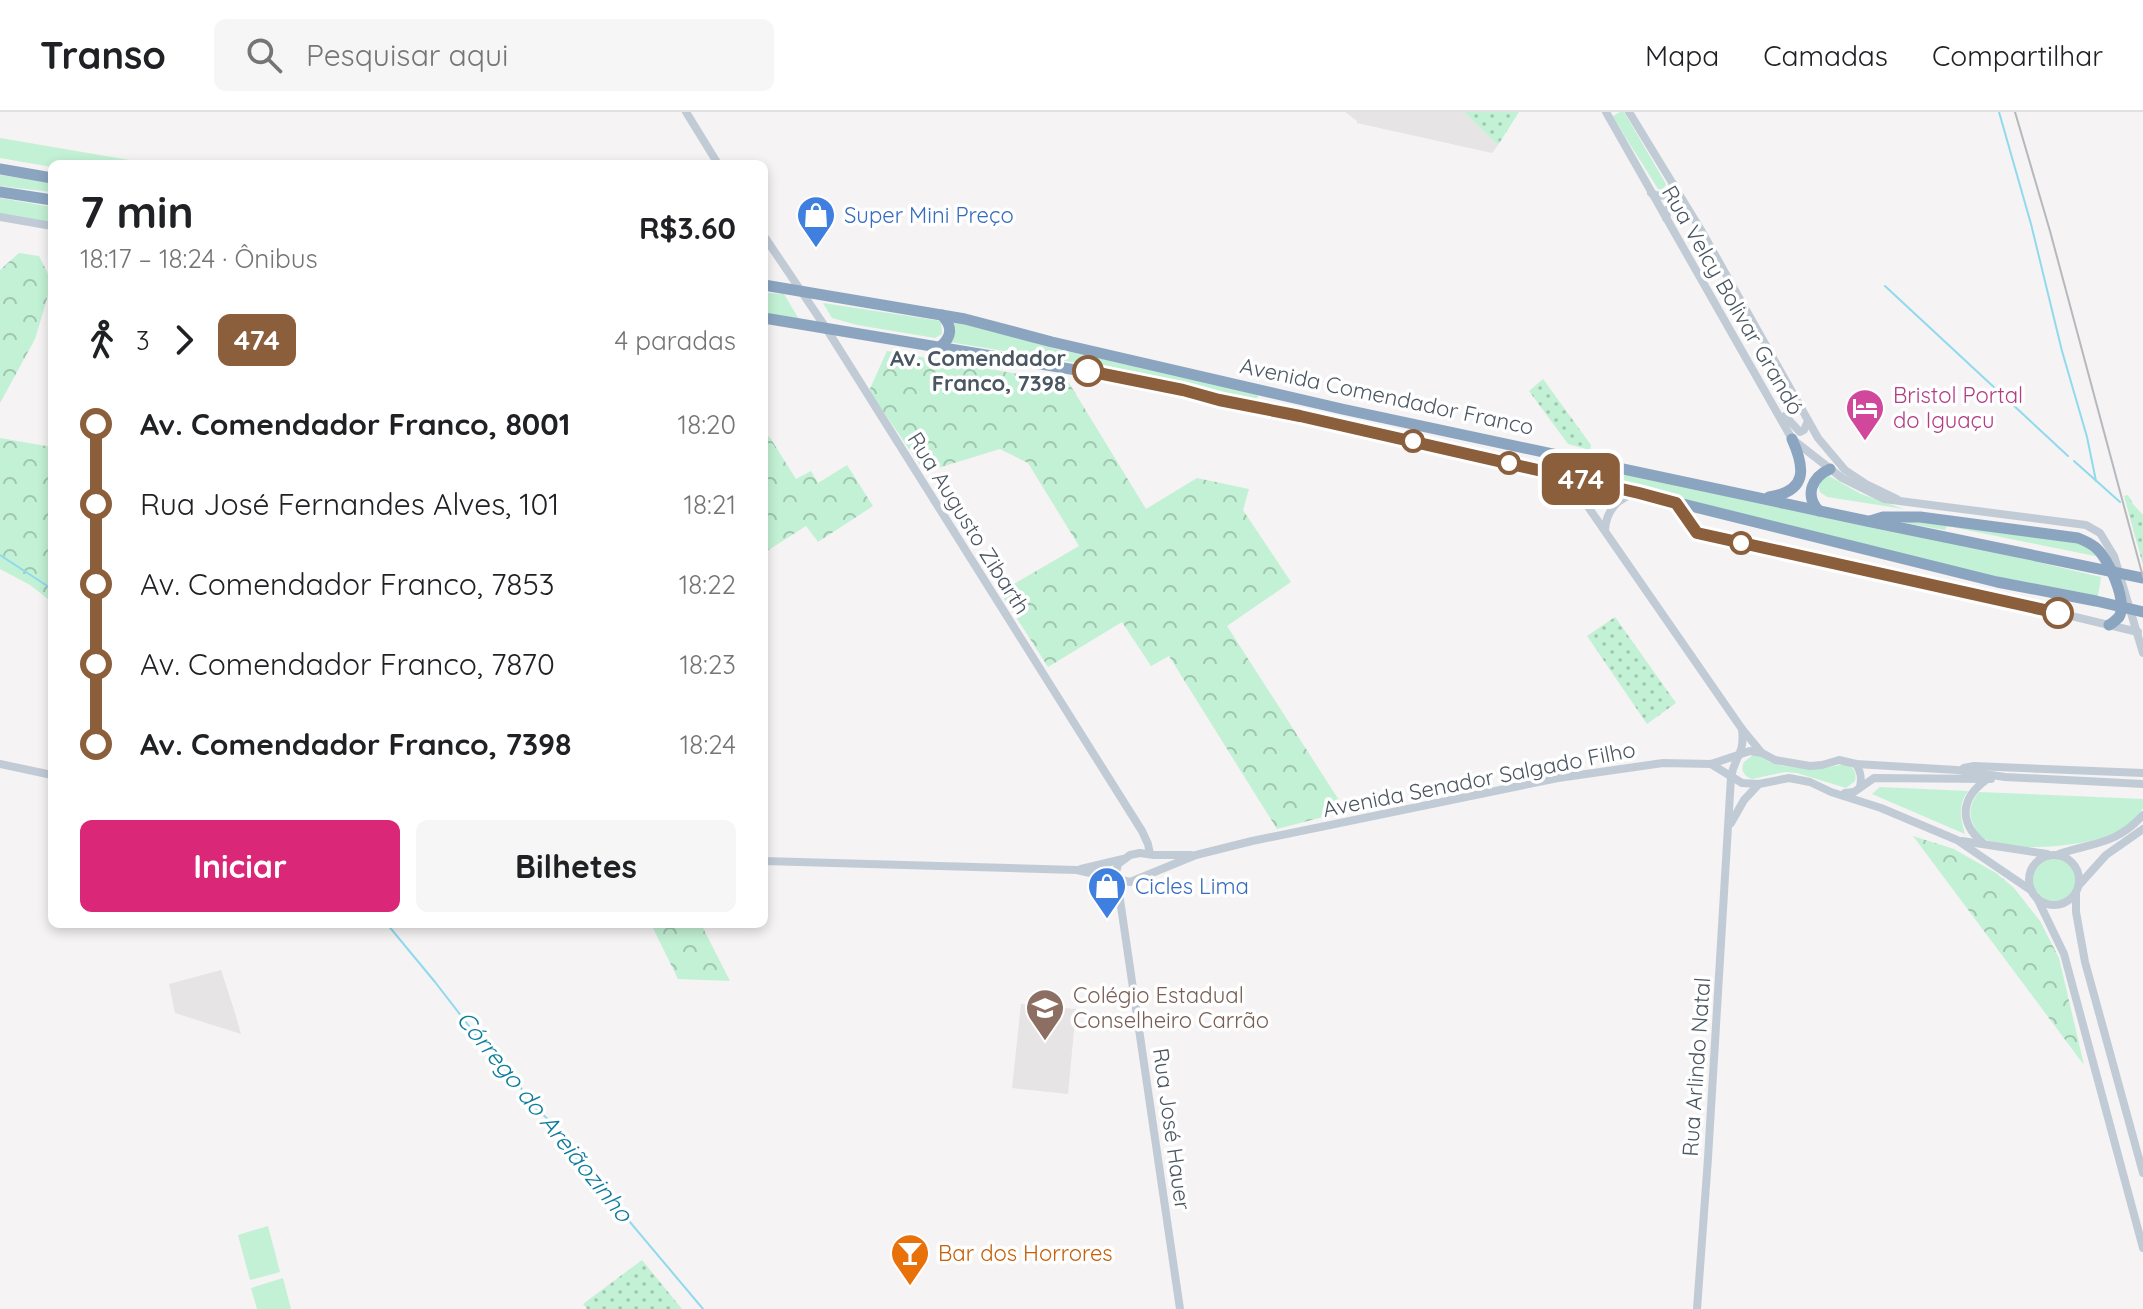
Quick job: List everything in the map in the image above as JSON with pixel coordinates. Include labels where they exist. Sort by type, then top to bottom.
[{"type":"highway","points":[[0,169],[48,177]]},
{"type":"highway","points":[[0,192],[48,199]]},
{"type":"highway","name":"Avenida Comendador Franco","points":[[768,286],[942,315],[1342,409],[2143,578]]},
{"type":"highway","points":[[940,347],[950,334],[948,322],[942,315]]},
{"type":"highway","name":"Avenida Comendador Franco","points":[[768,319],[1148,382],[1566,475],[2138,616]]},
{"type":"highway","points":[[1300,416],[1306,412],[1334,416],[1342,409]]},
{"type":"highway","points":[[1760,498],[1789,491],[1798,480],[1802,466],[1792,439]]},
{"type":"highway","points":[[1819,511],[1814,505],[1811,489],[1817,476],[1830,469]]},
{"type":"highway","points":[[1867,521],[1883,517],[1920,517],[2078,538],[2094,546],[2106,560],[2116,582],[2122,603],[2115,627]]},
{"type":"main road","points":[[686,112],[716,160]]},
{"type":"main road","name":"Rua Velcy Bolivar Grandó","points":[[1606,112],[1792,439],[1830,469],[1884,499],[2086,525],[2100,533],[2114,556],[2138,616],[2143,653]]},
{"type":"main road","name":"Rua Velcy Bolivar Grandó","points":[[1629,112],[1701,230],[1830,455],[1866,484],[1899,500]]},
{"type":"main road","points":[[1651,193],[1665,196],[1673,184]]},
{"type":"main road","points":[[1666,218],[1668,209],[1675,206],[1701,230]]},
{"type":"main road","points":[[0,217],[48,225]]},
{"type":"main road","name":"Rua Augusto Zibarth","points":[[768,242],[826,328],[1142,831],[1158,863],[1154,872]]},
{"type":"main road","points":[[1768,394],[1797,431],[1804,430],[1808,421]]},
{"type":"main road","points":[[1566,475],[1742,729],[1762,753]]},
{"type":"main road","points":[[1605,531],[1607,518],[1614,506],[1621,499],[1639,493]]},
{"type":"main road","points":[[1676,503],[1697,533],[2138,632]]},
{"type":"main road","points":[[2115,627],[2138,616]]},
{"type":"main road","points":[[1731,777],[1744,744],[1742,729]]},
{"type":"main road","name":"Avenida Senador Salgado Filho","points":[[1137,880],[1196,855],[1252,841],[1585,773],[1663,763],[1711,764],[1750,751],[1775,760],[1810,766],[1839,760],[2005,777],[2143,784]]},
{"type":"main road","points":[[0,764],[48,774]]},
{"type":"main road","points":[[1711,764],[1742,783],[1759,784],[1789,778],[1810,782],[1881,808],[1957,840],[2050,905],[2071,899],[2106,855],[2143,829]]},
{"type":"main road","points":[[1856,764],[1862,779],[1860,787],[1881,808]]},
{"type":"main road","points":[[1957,770],[1974,766],[2143,773]]},
{"type":"main road","name":"Rua Arlindo Natal","points":[[1697,1309],[1731,777]]},
{"type":"main road","name":"Avenida Senador Salgado Filho","points":[[1840,794],[1854,792],[1874,778],[1986,780],[2005,777]]},
{"type":"main road","points":[[1986,780],[1969,797],[1965,810],[1970,830],[1987,846]]},
{"type":"main road","name":"Rua Arlindo Natal","points":[[1729,827],[1744,800],[1759,784]]},
{"type":"main road","points":[[2143,815],[2115,838],[2043,857],[2029,876],[2034,894],[2064,954],[2143,1248]]},
{"type":"main road","points":[[1116,878],[1115,870],[1140,845],[1142,831]]},
{"type":"main road","points":[[1957,840],[2054,855],[2069,859],[2074,864],[2080,878],[2076,912],[2085,962],[2143,1173]]},
{"type":"main road","name":"Avenida Senador Salgado Filho","points":[[1127,857],[1140,853],[1196,855]]},
{"type":"main road","points":[[1077,870],[1127,857]]},
{"type":"main road","points":[[768,861],[1077,870],[1130,882],[1137,880]]},
{"type":"main road","name":"Rua José Hauer","points":[[1116,878],[1123,906],[1180,1309]]},
{"type":"main road","points":[[1123,906],[1124,894],[1137,880]]},
{"type":"main road","points":[[2113,1132],[2120,1124],[2131,1126]]},
{"type":"shaded area","points":[[1345,112],[1464,112],[1498,145],[1492,153],[1357,123]]},
{"type":"shaded area","points":[[221,970],[241,1034],[175,1013],[169,984]]},
{"type":"shaded area","name":"Colégio Estadual Conselheiro Carrão","points":[[1021,1004],[1076,1009],[1068,1094],[1012,1088]]},
{"type":"green space","points":[[1464,112],[1519,112],[1498,145]]},
{"type":"green space","points":[[1624,112],[1666,184],[1664,190],[1658,189],[1613,116]]},
{"type":"green space","points":[[0,138],[129,160],[48,160],[48,166],[0,158]]},
{"type":"green space","points":[[0,175],[48,182],[48,192],[0,186]]},
{"type":"green space","points":[[0,198],[48,206],[48,222],[0,215]]},
{"type":"green space","points":[[19,253],[39,256],[48,274],[48,295],[35,339],[0,403],[0,270]]},
{"type":"green space","points":[[768,293],[784,294],[800,321],[768,315]]},
{"type":"green space","points":[[823,303],[941,321],[942,334],[935,338],[857,325],[832,318]]},
{"type":"green space","points":[[944,316],[1056,349],[1259,393],[1257,399],[1078,363],[949,342]]},
{"type":"green space","points":[[887,351],[1069,383],[1146,509],[1197,478],[1249,489],[1243,510],[1291,582],[1227,626],[1346,811],[1277,829],[1169,656],[1151,666],[1122,622],[1048,667],[1000,592],[1079,546],[1028,463],[1000,449],[925,472],[869,391]]},
{"type":"green space","points":[[1543,379],[1591,445],[1590,450],[1568,444],[1529,391]]},
{"type":"green space","points":[[768,437],[796,479],[811,471],[818,483],[847,465],[873,506],[818,542],[806,526],[768,550]]},
{"type":"green space","points":[[0,438],[48,446],[48,599],[0,569]]},
{"type":"green space","points":[[1501,456],[1595,468],[1940,539],[2101,577],[2098,596],[1998,578]]},
{"type":"green space","points":[[1829,476],[1861,494],[1904,509],[1827,497],[1820,492],[1818,485],[1822,478]]},
{"type":"green space","points":[[2128,495],[2143,515],[2143,565],[2124,496]]},
{"type":"green space","points":[[1905,520],[2089,544],[2100,557],[1947,526],[1945,530],[1905,523]]},
{"type":"green space","points":[[1615,617],[1676,703],[1647,724],[1587,636]]},
{"type":"green space","points":[[1753,755],[1783,766],[1816,769],[1847,764],[1856,775],[1855,781],[1846,788],[1785,772],[1752,779],[1742,768]]},
{"type":"green space","points":[[1880,787],[1968,791],[1961,807],[1965,834],[1872,794]]},
{"type":"green space","points":[[1979,792],[2143,799],[2143,808],[2123,828],[2103,838],[2054,846],[2020,847],[1989,841],[1977,832],[1970,812]]},
{"type":"green space","points":[[1913,836],[1954,849],[1996,873],[2014,888],[2040,921],[2059,958],[2084,1065]]},
{"type":"green space","points":[[2054,857],[2070,863],[2076,879],[2070,895],[2054,901],[2038,895],[2032,879],[2038,863]]},
{"type":"green space","points":[[653,928],[703,928],[730,981],[678,979]]},
{"type":"green space","points":[[268,1226],[280,1272],[250,1280],[238,1235]]},
{"type":"green space","points":[[642,1260],[682,1309],[587,1309],[583,1304]]},
{"type":"green space","points":[[283,1278],[291,1309],[257,1309],[251,1288]]},
{"type":"waterway","points":[[1999,112],[2087,437],[2096,481]]},
{"type":"waterway","points":[[1885,286],[2068,456]]},
{"type":"waterway","points":[[2074,461],[2120,502]]},
{"type":"waterway","name":"Córrego do Areiãozinho","points":[[0,555],[48,586]]},
{"type":"waterway","name":"Córrego do Areiãozinho","points":[[390,928],[496,1061],[519,1082],[525,1098],[553,1124],[556,1134],[703,1309]]},
{"type":"railway","points":[[2015,112],[2143,577]]},
{"type":"bus line","name":"474","points":[[1088,371],[1639,493],[1676,503],[1697,533],[2058,613]]},
{"type":"place","name":"Super Mini Preço","points":[[816,249]]},
{"type":"place","name":"Av. Comendador Franco, 7398","points":[[1088,371]]},
{"type":"place","name":"Bristol Portal do Iguaçu","points":[[1865,442]]},
{"type":"place","name":"Cicles Lima","points":[[1107,920]]},
{"type":"place","name":"Colégio Estadual Conselheiro Carrão","points":[[1045,1042]]},
{"type":"place","name":"Bar dos Horrores","points":[[910,1287]]}]
